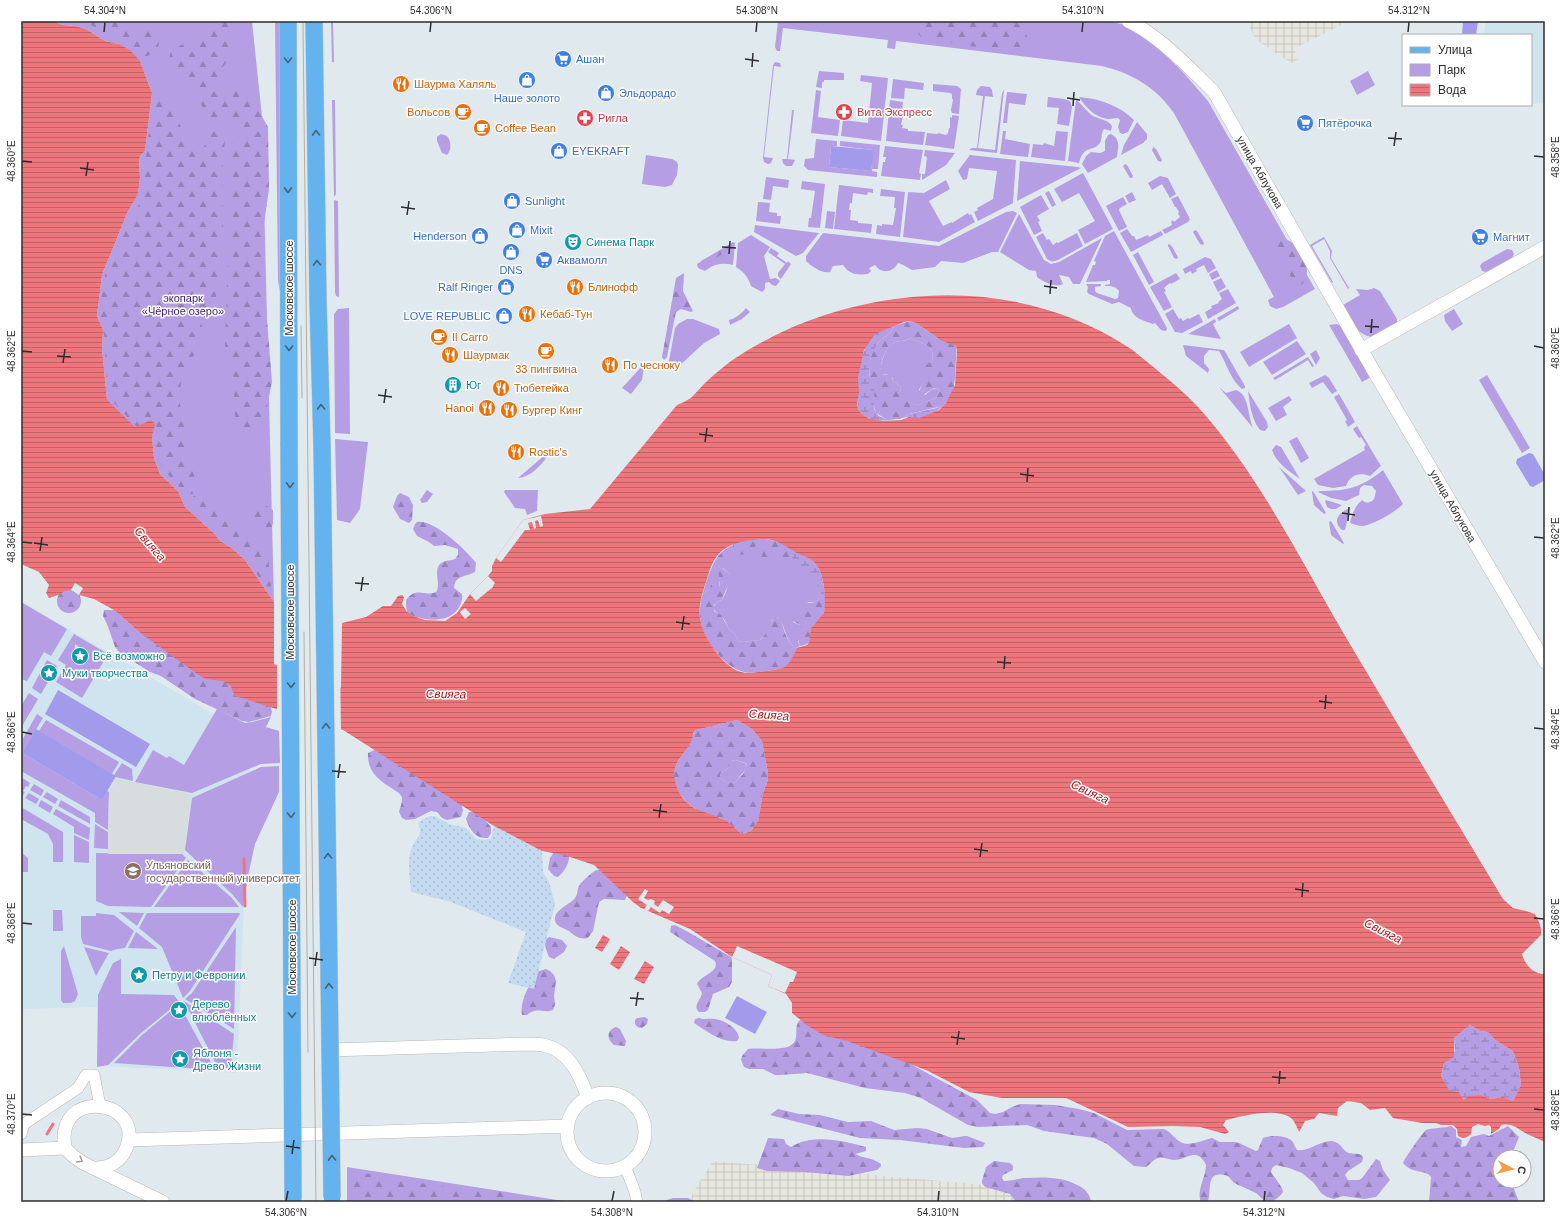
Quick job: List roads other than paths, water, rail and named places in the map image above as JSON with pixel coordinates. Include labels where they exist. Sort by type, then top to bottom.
[{"type":"main road","name":"Московское шоссе","points":[[288,21],[294,1200]]},
{"type":"main road","points":[[314,21],[318,302],[322,446],[332,1199]]},
{"type":"street","name":"улица Аблукова","points":[[1128,21],[1144,30],[1183,62],[1214,92],[1361,350],[1545,662]]},
{"type":"street","points":[[1361,350],[1545,247]]},
{"type":"street","points":[[330,1050],[524,1044],[543,1045],[556,1049],[569,1060],[580,1077],[588,1098]]},
{"type":"street","points":[[21,1134],[24,1124],[78,1088],[86,1075],[94,1075],[100,1106]]},
{"type":"street","points":[[605,1093],[615,1094],[625,1098],[634,1105],[640,1113],[644,1123],[645,1134],[643,1144],[633,1160],[625,1166],[615,1170],[604,1171],[594,1169],[584,1164],[576,1157],[570,1148],[568,1126],[571,1116],[576,1107],[588,1098],[605,1093]]},
{"type":"street","points":[[97,1168],[112,1165],[120,1160],[129,1140],[129,1133],[126,1123],[121,1116],[115,1111],[100,1106],[86,1107],[76,1112],[66,1128],[64,1136],[65,1148],[83,1163],[97,1168],[163,1202]]},
{"type":"street","points":[[129,1140],[568,1126]]},
{"type":"street","points":[[21,1150],[65,1148]]},
{"type":"street","points":[[625,1166],[635,1192],[637,1202]]},
{"type":"water","name":"Свияга","points":[[52,21],[63,25],[86,29],[105,41],[119,44],[130,50],[140,61],[152,93],[145,151],[140,156],[139,162],[140,177],[138,194],[128,211],[102,275],[97,316],[103,330],[102,349],[107,400],[135,427],[151,420],[155,424],[152,436],[154,458],[160,474],[178,491],[185,507],[215,534],[219,540],[233,549],[245,560],[274,602],[274,664],[341,688],[342,623],[366,617],[383,606],[391,606],[398,596],[402,595],[404,597],[402,604],[407,612],[413,616],[425,620],[445,621],[457,613],[470,594],[492,571],[492,566],[496,558],[523,520],[545,514],[590,509],[677,405],[692,397],[707,381],[731,361],[749,349],[788,329],[848,308],[889,300],[930,296],[972,296],[1013,301],[1053,311],[1091,326],[1134,351],[1182,391],[1199,408],[1239,459],[1275,514],[1361,663],[1503,899],[1513,908],[1535,914],[1541,929],[1541,935],[1522,954],[1525,962],[1533,971],[1545,974],[1545,1142],[1509,1125],[1501,1125],[1499,1129],[1491,1134],[1491,1127],[1489,1125],[1485,1126],[1478,1124],[1472,1127],[1471,1134],[1465,1138],[1462,1138],[1458,1136],[1457,1129],[1453,1125],[1422,1123],[1393,1118],[1385,1108],[1370,1110],[1361,1103],[1347,1101],[1338,1108],[1337,1116],[1319,1113],[1314,1119],[1305,1121],[1299,1132],[1291,1118],[1285,1115],[1277,1113],[1259,1113],[1226,1120],[1223,1125],[1229,1132],[1225,1134],[1200,1127],[1128,1127],[1066,1098],[1002,1098],[969,1092],[926,1070],[847,1041],[823,1035],[808,1026],[792,1013],[792,1003],[786,994],[768,986],[772,975],[732,957],[690,929],[641,908],[594,865],[564,855],[542,851],[494,826],[343,730],[235,696],[230,685],[222,681],[206,679],[197,674],[138,631],[114,610],[94,599],[79,595],[71,590],[64,591],[61,594],[49,598],[46,593],[49,585],[39,572],[21,564],[21,22]],"holes":[[[910,321],[916,323],[942,341],[956,346],[955,385],[946,403],[939,410],[917,419],[909,417],[901,420],[883,421],[868,418],[861,413],[857,404],[859,392],[858,378],[864,350],[875,334]],[[764,539],[779,543],[814,562],[823,579],[825,594],[824,613],[811,628],[809,642],[807,645],[797,648],[789,663],[779,669],[754,673],[744,673],[734,669],[714,650],[705,633],[700,618],[702,593],[713,563],[723,550],[732,545]],[[737,720],[752,729],[762,741],[768,780],[763,793],[758,821],[751,831],[743,834],[741,833],[726,821],[691,806],[680,794],[675,780],[675,768],[691,742],[693,733],[696,730]],[[1470,1025],[1480,1031],[1488,1032],[1495,1040],[1513,1051],[1519,1068],[1521,1085],[1513,1101],[1503,1097],[1491,1099],[1481,1095],[1469,1096],[1464,1100],[1459,1092],[1449,1090],[1441,1076],[1444,1063],[1454,1057],[1454,1038]]]},
{"type":"water","points":[[603,935],[610,939],[602,952],[595,948]]},
{"type":"water","points":[[621,946],[630,952],[619,970],[610,964]]},
{"type":"water","points":[[645,961],[654,967],[644,984],[634,979]]},
{"type":"waterway","points":[[244,859],[245,906]]},
{"type":"waterway","points":[[47,1134],[53,1124]]},
{"type":"tram line","points":[[303,21],[316,1202]]},
{"type":"tram line","points":[[301,326],[302,398]]},
{"type":"tram line","points":[[304,632],[308,1052]]},
{"type":"place","name":"Ашан","points":[[563,59]]},
{"type":"place","name":"Наше золото","points":[[527,80]]},
{"type":"place","name":"Шаурма Халяль","points":[[401,84]]},
{"type":"place","name":"Эльдорадо","points":[[606,93]]},
{"type":"place","name":"Вольсов","points":[[463,112]]},
{"type":"place","name":"Вита Экспресс","points":[[844,112]]},
{"type":"place","name":"Ригла","points":[[585,118]]},
{"type":"place","name":"Пятёрочка","points":[[1305,123]]},
{"type":"place","name":"Coffee Bean","points":[[482,128]]},
{"type":"place","name":"EYEKRAFT","points":[[559,151]]},
{"type":"place","name":"Sunlight","points":[[512,201]]},
{"type":"place","name":"Mixit","points":[[517,230]]},
{"type":"place","name":"Henderson","points":[[480,236]]},
{"type":"place","name":"Магнит","points":[[1480,237]]},
{"type":"place","name":"Синема Парк","points":[[573,242]]},
{"type":"place","name":"DNS","points":[[511,252]]},
{"type":"place","name":"Аквамолл","points":[[544,260]]},
{"type":"place","name":"Ralf Ringer","points":[[506,287]]},
{"type":"place","name":"Блинофф","points":[[575,287]]},
{"type":"place","name":"Кебаб-Тун","points":[[527,314]]},
{"type":"place","name":"LOVE REPUBLIC","points":[[504,316]]},
{"type":"place","name":"Il Carro","points":[[439,337]]},
{"type":"place","name":"33 пингвина","points":[[546,351]]},
{"type":"place","name":"Шаурмак","points":[[450,355]]},
{"type":"place","name":"По чесноку","points":[[610,365]]},
{"type":"place","name":"Юг","points":[[453,385]]},
{"type":"place","name":"Тюбетейка","points":[[501,388]]},
{"type":"place","name":"Hanoi","points":[[487,408]]},
{"type":"place","name":"Бургер Кинг","points":[[509,410]]},
{"type":"place","name":"Rostic's","points":[[516,452]]},
{"type":"place","name":"Всё возможно","points":[[80,656]]},
{"type":"place","name":"Муки творчества","points":[[49,673]]},
{"type":"place","name":"Ульяновский государственный университет","points":[[133,871]]},
{"type":"place","name":"Петру и Февронии","points":[[139,975]]},
{"type":"place","name":"Дерево влюблённых","points":[[179,1010]]},
{"type":"place","name":"Яблоня - Древо Жизни","points":[[180,1059]]},
{"type":"park label","name":"экопарк «Чёрное озеро»","points":[[183,304]]}]
